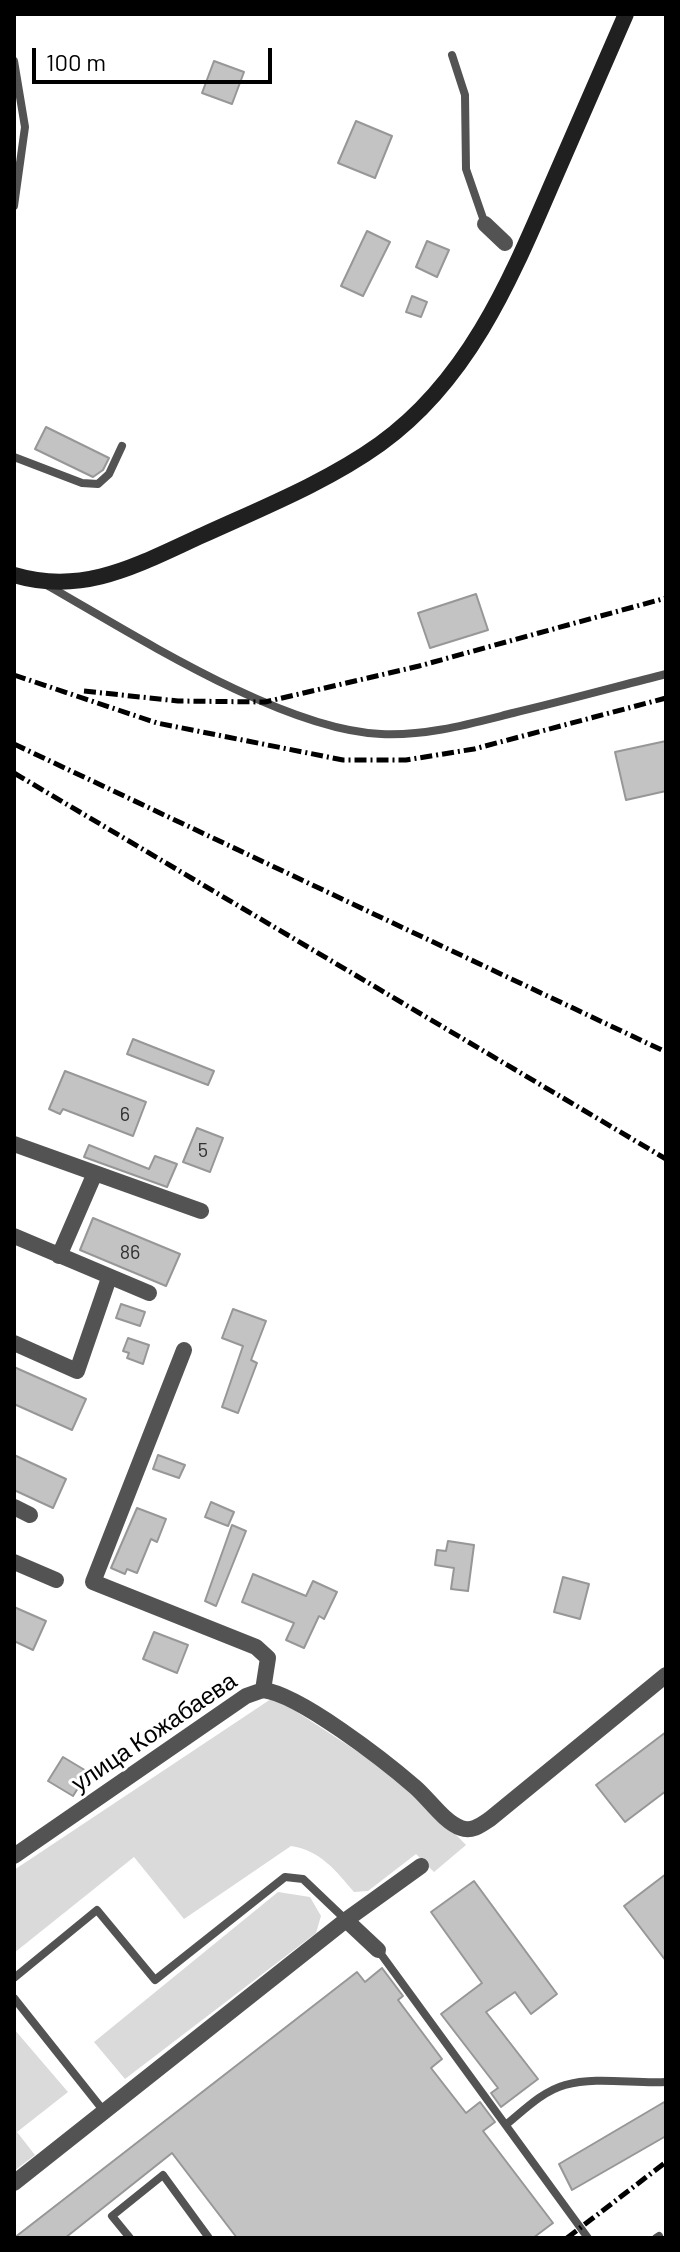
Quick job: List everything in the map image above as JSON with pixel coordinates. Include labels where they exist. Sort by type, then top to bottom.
[{"type":"main road","points":[[14,575],[44,584],[85,580],[126,570],[308,486],[380,444],[448,380],[501,299],[626,14]]},
{"type":"street","points":[[485,224],[505,243]]},
{"type":"street","points":[[14,1144],[201,1211]]},
{"type":"street","points":[[59,1256],[95,1173]]},
{"type":"street","points":[[14,1236],[149,1293]]},
{"type":"street","points":[[14,1343],[77,1371],[109,1278]]},
{"type":"street","points":[[184,1350],[93,1582],[263,1651],[268,1658],[263,1690]]},
{"type":"street","points":[[14,1507],[30,1515]]},
{"type":"street","points":[[14,1562],[56,1580]]},
{"type":"street","name":"улица Кожабаева","points":[[14,1856],[246,1696],[263,1690],[288,1698],[342,1732],[414,1786],[458,1828],[466,1830],[490,1819],[666,1675]]},
{"type":"street","points":[[14,2183],[346,1920],[421,1866]]},
{"type":"street","points":[[346,1920],[378,1950]]},
{"type":"lane","points":[[452,55],[465,95],[466,169],[485,224]]},
{"type":"lane","points":[[14,61],[25,127],[14,206]]},
{"type":"lane","points":[[505,243],[518,262]]},
{"type":"lane","points":[[14,457],[82,483],[98,484],[109,474],[122,446]]},
{"type":"lane","points":[[44,584],[151,644],[265,702],[332,725],[380,734],[435,732],[666,674]]},
{"type":"lane","points":[[14,1978],[97,1910],[155,1980],[285,1877],[303,1879],[346,1920]]},
{"type":"lane","points":[[378,1950],[588,2238]]},
{"type":"lane","points":[[14,1998],[103,2110]]},
{"type":"lane","points":[[507,2124],[547,2093],[564,2085],[594,2081],[666,2082]]},
{"type":"lane","points":[[130,2238],[112,2216],[163,2175],[209,2238]]},
{"type":"shaded area","points":[[274,1697],[404,1782],[466,1845],[434,1872],[416,1854],[368,1891],[354,1892],[319,1857],[291,1846],[184,1919],[134,1857],[14,1953],[14,1870]]},
{"type":"shaded area","points":[[278,1892],[310,1897],[321,1916],[316,1933],[125,2079],[94,2042]]},
{"type":"shaded area","points":[[14,2029],[68,2092],[17,2132],[35,2155],[14,2171]]},
{"type":"building","points":[[214,61],[244,72],[232,104],[202,93]]},
{"type":"building","points":[[356,121],[392,136],[375,178],[338,163]]},
{"type":"building","points":[[367,231],[390,242],[363,296],[341,286]]},
{"type":"building","points":[[427,241],[449,250],[437,277],[416,267]]},
{"type":"building","points":[[412,296],[427,302],[421,317],[406,312]]},
{"type":"building","points":[[46,427],[109,458],[103,470],[93,477],[35,449]]},
{"type":"building","points":[[476,594],[488,630],[430,648],[418,613]]},
{"type":"building","points":[[666,741],[666,791],[626,800],[615,752]]},
{"type":"building","points":[[133,1039],[214,1071],[208,1085],[127,1054]]},
{"type":"building","points":[[65,1071],[146,1102],[133,1136],[63,1109],[60,1114],[49,1109]]},
{"type":"building","points":[[197,1128],[223,1138],[210,1172],[183,1162]]},
{"type":"building","points":[[89,1145],[149,1169],[155,1156],[177,1164],[167,1187],[84,1157]]},
{"type":"building","points":[[93,1218],[180,1254],[166,1286],[80,1250]]},
{"type":"building","points":[[121,1304],[145,1312],[140,1326],[116,1318]]},
{"type":"building","points":[[233,1309],[266,1321],[251,1360],[257,1363],[238,1413],[222,1407],[243,1346],[222,1338]]},
{"type":"building","points":[[128,1338],[149,1345],[143,1364],[127,1358],[129,1353],[123,1351]]},
{"type":"building","points":[[14,1367],[86,1399],[72,1430],[14,1404]]},
{"type":"building","points":[[14,1455],[66,1479],[53,1508],[14,1490]]},
{"type":"building","points":[[158,1455],[185,1465],[179,1478],[153,1469]]},
{"type":"building","points":[[211,1502],[234,1512],[228,1526],[205,1517]]},
{"type":"building","points":[[137,1508],[166,1519],[157,1542],[151,1539],[137,1573],[127,1569],[125,1574],[111,1568]]},
{"type":"building","points":[[232,1525],[246,1531],[216,1606],[205,1601]]},
{"type":"building","points":[[448,1541],[474,1545],[468,1591],[451,1589],[454,1568],[435,1565],[437,1550],[446,1551]]},
{"type":"building","points":[[253,1574],[306,1596],[313,1581],[337,1592],[324,1619],[319,1616],[304,1648],[286,1640],[294,1623],[242,1602]]},
{"type":"building","points":[[563,1577],[589,1584],[580,1619],[554,1612]]},
{"type":"building","points":[[14,1607],[46,1621],[33,1650],[14,1641]]},
{"type":"building","points":[[154,1632],[188,1645],[177,1673],[143,1659]]},
{"type":"building","points":[[666,1732],[666,1791],[625,1822],[596,1785]]},
{"type":"building","points":[[63,1757],[88,1772],[73,1796],[48,1781]]},
{"type":"building","points":[[666,1874],[666,1961],[624,1906]]},
{"type":"building","points":[[474,1881],[557,1994],[531,2014],[515,1992],[486,2012],[538,2079],[501,2107],[491,2093],[498,2088],[441,2014],[482,1983],[431,1912]]},
{"type":"building","points":[[382,1968],[403,1996],[398,2000],[442,2059],[431,2068],[466,2113],[480,2102],[495,2122],[483,2131],[553,2223],[533,2238],[237,2238],[172,2153],[65,2238],[14,2238],[357,1972],[365,1982]]},
{"type":"building","points":[[666,2101],[666,2136],[572,2190],[559,2164]]},
{"type":"railway","points":[[84,691],[178,701],[265,702],[419,666],[666,598]]},
{"type":"railway","points":[[14,675],[157,723],[343,760],[406,760],[474,749],[666,698]]},
{"type":"railway","points":[[14,744],[666,1052]]},
{"type":"railway","points":[[14,773],[666,1159]]},
{"type":"railway","points":[[567,2238],[666,2162]]}]
